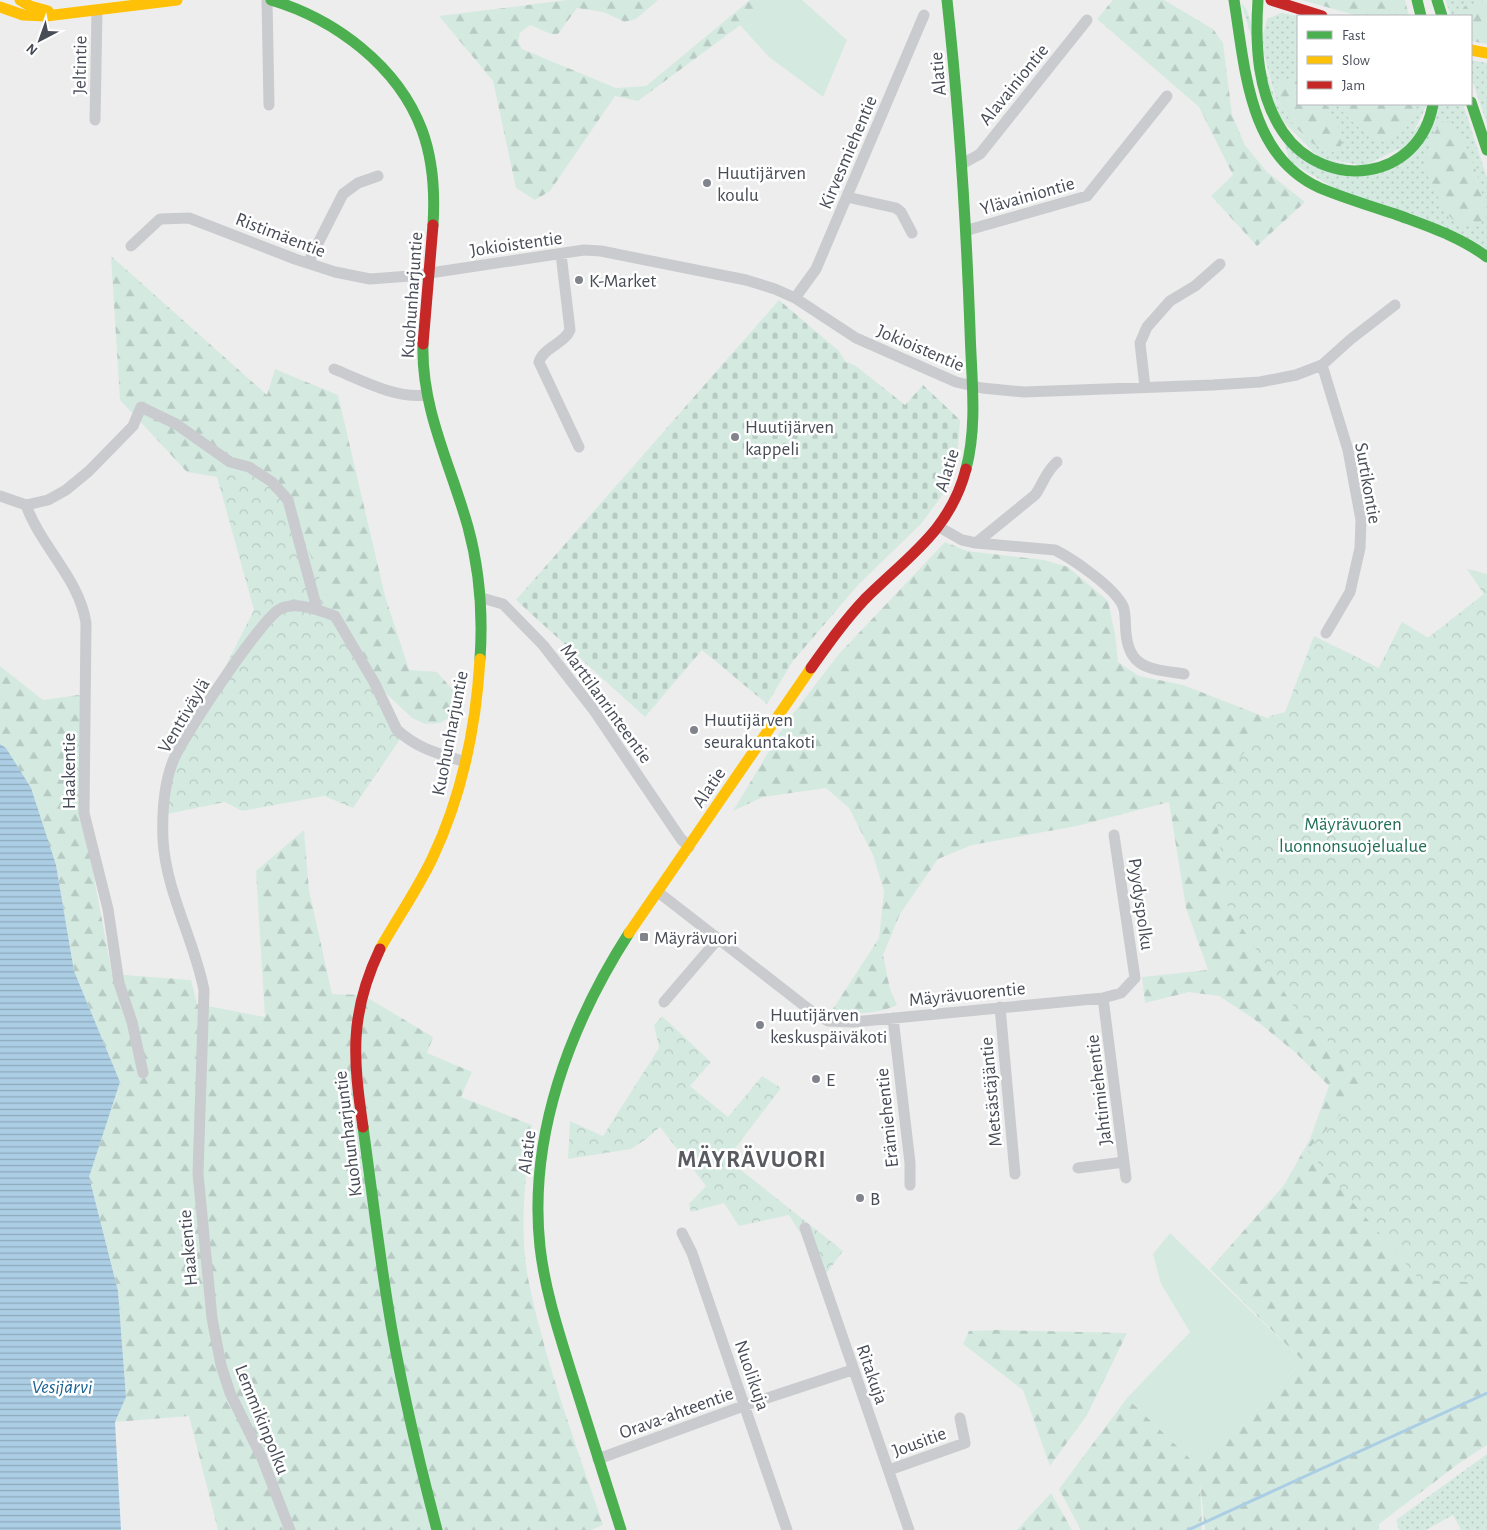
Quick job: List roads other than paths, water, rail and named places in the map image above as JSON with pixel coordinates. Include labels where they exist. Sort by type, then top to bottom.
[{"type":"main road","points":[[20,0],[30,6],[62,14]]},
{"type":"main road","points":[[0,7],[31,17],[46,18],[62,14],[177,0]]},
{"type":"main road","name":"Kuohunharjuntie","points":[[269,0],[301,9],[324,21],[375,60],[405,93],[424,129],[432,164],[434,196],[430,273],[422,344],[426,394],[470,532],[482,598],[480,670],[475,714],[465,762],[443,836],[370,969],[359,1003],[355,1030],[356,1079],[375,1225],[396,1356],[419,1465],[437,1530]]},
{"type":"main road","name":"Alatie","points":[[621,1530],[553,1314],[543,1266],[539,1229],[542,1150],[548,1118],[569,1050],[594,992],[616,953],[837,632],[874,590],[923,545],[939,527],[953,505],[963,483],[971,453],[973,418],[968,230],[947,0]]},
{"type":"main road","points":[[1234,0],[1248,87],[1258,121],[1273,149],[1287,165],[1318,186],[1449,234],[1470,244],[1487,257]]},
{"type":"main road","points":[[1258,0],[1255,25],[1256,46],[1267,99],[1274,116],[1288,138],[1317,163],[1342,172],[1355,173],[1386,166],[1397,160],[1420,136],[1430,117],[1433,105]]},
{"type":"main road","points":[[1270,0],[1319,15]]},
{"type":"main road","points":[[1417,0],[1421,15]]},
{"type":"main road","points":[[1437,0],[1442,15]]},
{"type":"main road","points":[[1472,50],[1487,53]]},
{"type":"main road","points":[[1472,105],[1487,150]]},
{"type":"street","points":[[269,0],[269,105]]},
{"type":"street","name":"Jeltintie","points":[[95,120],[96,10]]},
{"type":"street","name":"Kirvesmiehentie","points":[[795,298],[816,269],[924,15]]},
{"type":"street","name":"Alavainiontie","points":[[962,164],[980,154],[1087,20]]},
{"type":"street","name":"Ylävainiontie","points":[[968,230],[1087,196],[1168,96]]},
{"type":"street","points":[[308,263],[342,194],[358,183],[378,176]]},
{"type":"street","points":[[847,197],[896,208],[901,212],[912,233]]},
{"type":"street","name":"Ristimäentie","points":[[131,246],[160,219],[189,218],[335,272],[370,279],[430,273]]},
{"type":"street","name":"Jokioistentie","points":[[430,273],[584,250],[601,251],[746,280],[775,289],[795,298],[856,338],[956,382],[971,386],[1024,392],[1260,382],[1296,375],[1322,365],[1395,305]]},
{"type":"street","points":[[561,254],[570,330],[566,337],[543,355],[539,362],[579,447]]},
{"type":"street","points":[[1145,387],[1140,343],[1147,327],[1156,314],[1170,302],[1195,286],[1220,264]]},
{"type":"street","name":"Surtikontie","points":[[1322,365],[1348,450],[1361,520],[1360,548],[1350,592],[1326,633]]},
{"type":"street","points":[[334,369],[374,386],[415,396],[426,394]]},
{"type":"street","points":[[0,496],[26,505],[48,500],[66,490],[89,471],[133,426],[141,407],[176,424],[230,462],[249,467],[272,482],[288,500],[317,610]]},
{"type":"street","points":[[976,543],[1035,495],[1042,485],[1048,470],[1057,462]]},
{"type":"street","name":"Haakentie","points":[[26,505],[45,543],[77,591],[84,606],[86,623],[84,813],[108,909],[119,983],[132,1022],[143,1073]]},
{"type":"street","points":[[939,527],[962,540],[1054,550],[1066,556],[1113,591],[1124,607],[1127,647],[1134,660],[1148,668],[1184,674]]},
{"type":"street","name":"Marttilanrinteentie","points":[[482,598],[503,604],[543,645],[593,709],[681,839],[689,847]]},
{"type":"street","name":"Venttiväylä","points":[[198,1174],[204,990],[199,965],[166,865],[163,840],[163,815],[168,780],[173,761],[185,739],[261,627],[280,609],[292,606],[317,610],[335,616],[374,682],[397,730],[422,749],[465,762]]},
{"type":"street","name":"Pyydyspolku","points":[[1114,834],[1136,978]]},
{"type":"street","name":"Mäyrävuorentie","points":[[658,892],[815,1014],[828,1021],[853,1022],[1103,998],[1121,992],[1136,978]]},
{"type":"street","points":[[664,1002],[718,939]]},
{"type":"street","name":"Jahtimiehentie","points":[[1103,998],[1126,1178]]},
{"type":"street","name":"Metsästäjäntie","points":[[1000,1007],[1015,1174]]},
{"type":"street","name":"Erämiehentie","points":[[893,1018],[910,1163],[910,1185]]},
{"type":"street","points":[[1078,1168],[1124,1162]]},
{"type":"street","name":"Haakentie","points":[[198,1174],[212,1318]]},
{"type":"street","name":"Ritakuja","points":[[805,1228],[852,1370],[909,1530]]},
{"type":"street","name":"Nuolikuja","points":[[682,1233],[692,1253],[746,1405],[787,1530]]},
{"type":"street","name":"Lemmikinpolku","points":[[212,1318],[221,1365],[230,1393],[262,1458],[290,1530]]},
{"type":"street","name":"Orava-ahteentie","points":[[598,1459],[746,1405],[852,1370]]},
{"type":"street","name":"Jousitie","points":[[889,1470],[965,1443],[960,1418]]},
{"type":"water","name":"Vesijärvi","points":[[0,744],[6,748],[31,788],[56,865],[74,971],[120,1082],[89,1177],[118,1291],[126,1397],[115,1422],[121,1530],[0,1530]]},
{"type":"waterway","points":[[1188,1530],[1487,1393]]},
{"type":"place","name":"Huutijärven koulu","points":[[707,183]]},
{"type":"place","name":"K-Market","points":[[579,280]]},
{"type":"place","name":"Huutijärven kappeli","points":[[735,437]]},
{"type":"place","name":"Huutijärven seurakuntakoti","points":[[694,730]]},
{"type":"place","name":"Mäyrävuori","points":[[644,937]]},
{"type":"place","name":"Huutijärven keskuspäiväkoti","points":[[760,1025]]},
{"type":"place","name":"E","points":[[816,1079]]},
{"type":"place","name":"B","points":[[860,1198]]},
{"type":"district","name":"MÄYRÄVUORI","points":[[752,1159]]},
{"type":"park label","name":"Mäyrävuoren luonnonsuojelualue","points":[[1353,834]]}]
